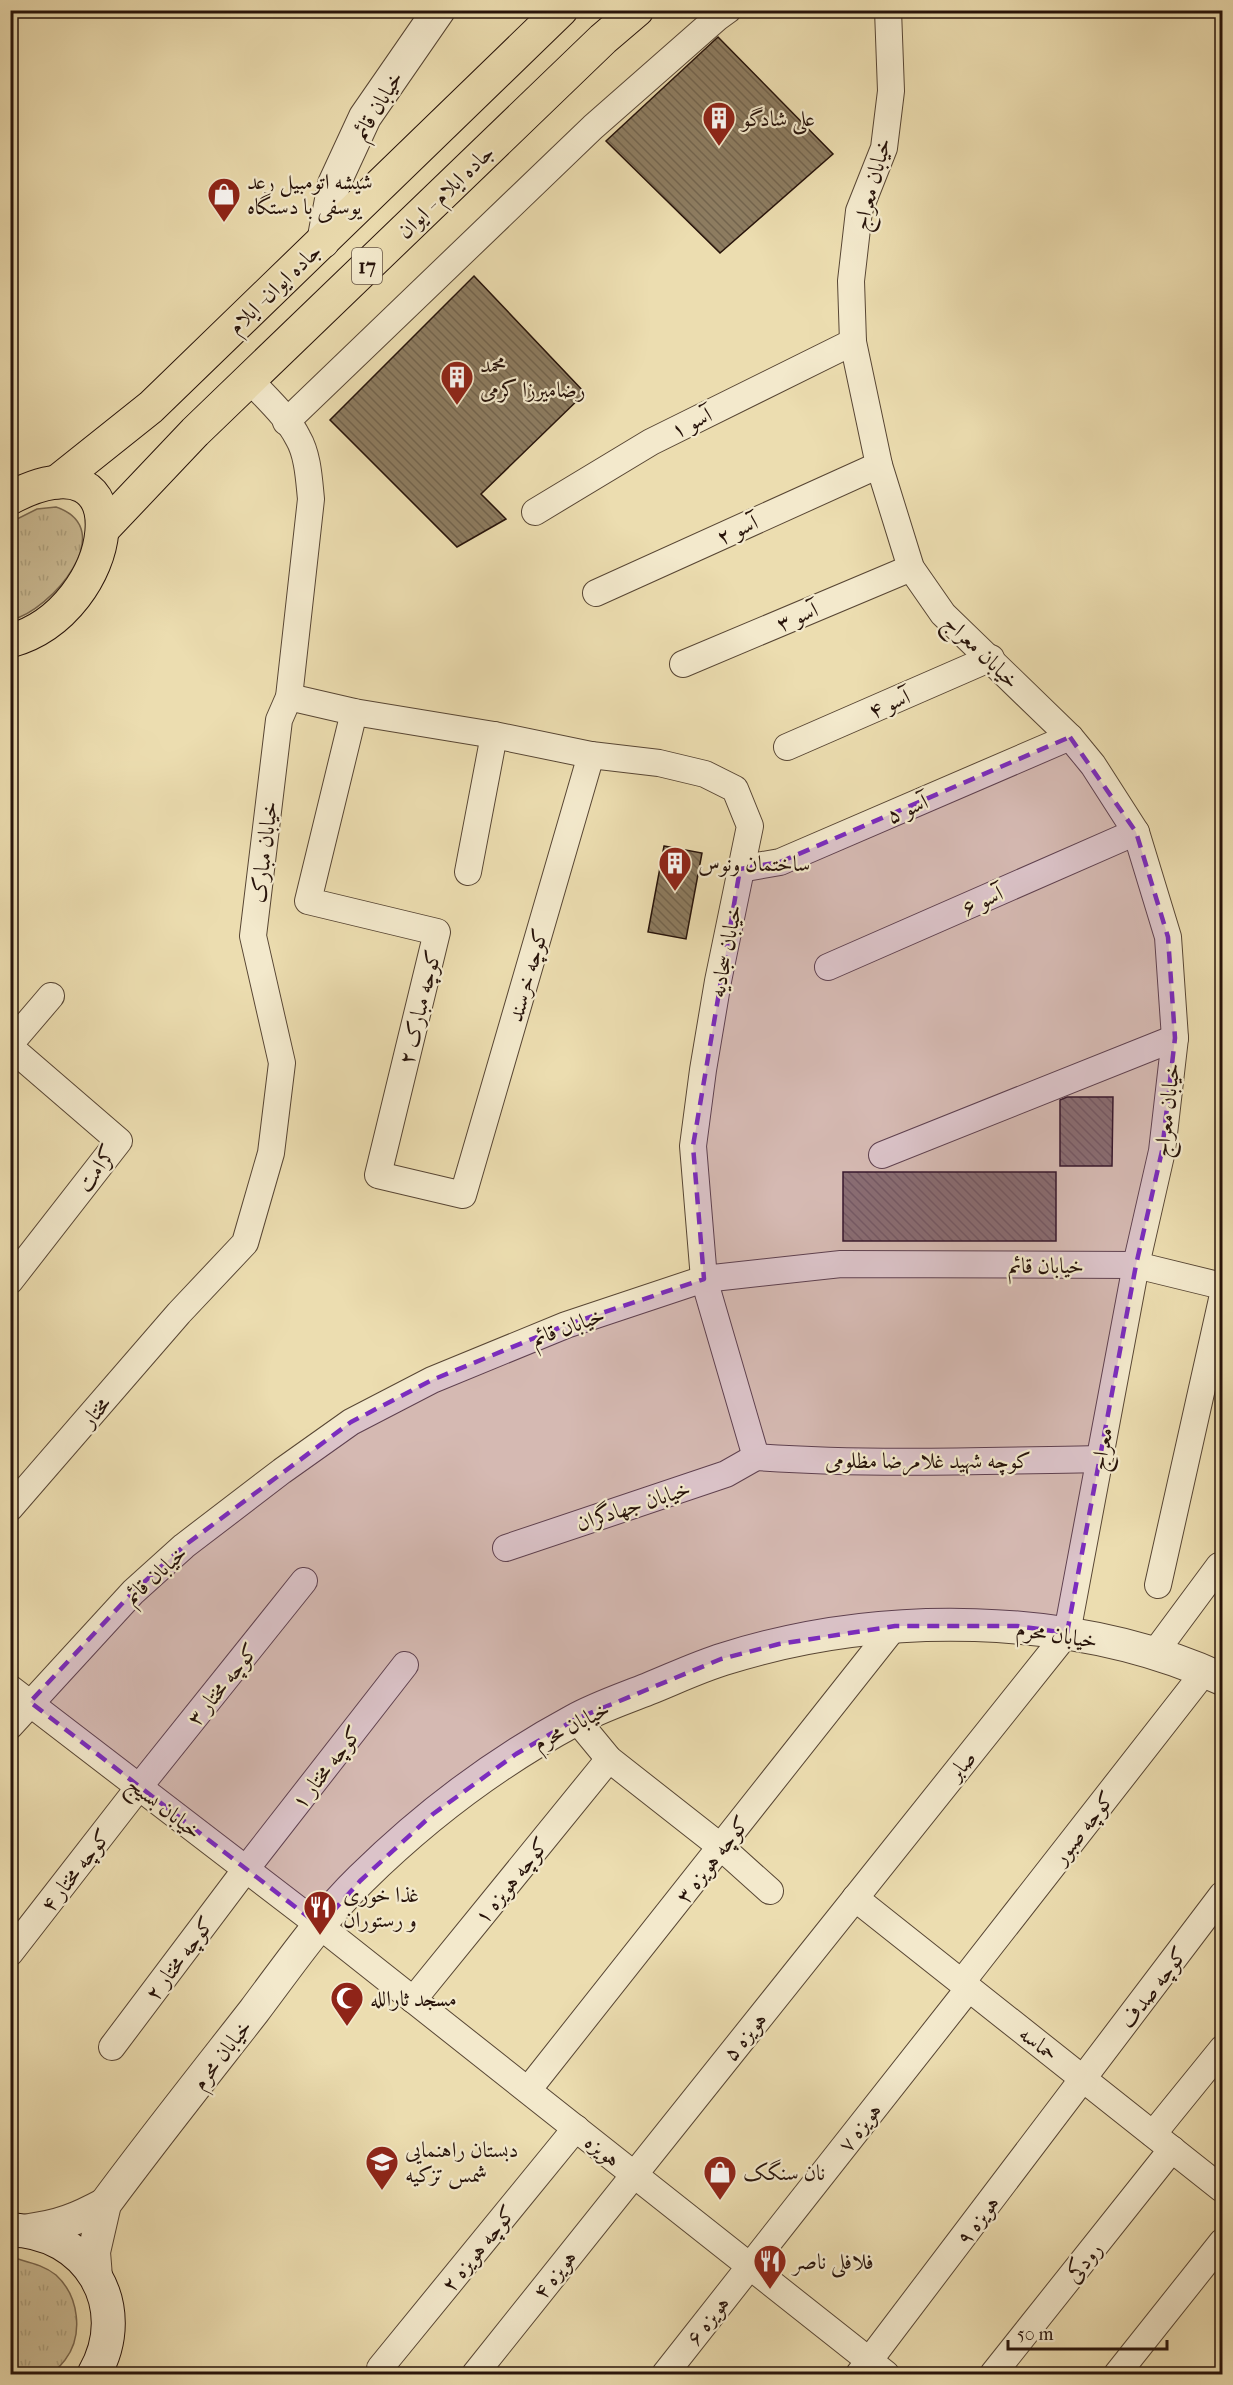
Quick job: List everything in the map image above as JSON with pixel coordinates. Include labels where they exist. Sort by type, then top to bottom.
[{"type":"highway","name":"جاده ایوان- ایلام","points":[[57,482],[151,407],[561,10]]},
{"type":"highway","name":"جاده ایلام - ایوان","points":[[104,528],[195,432],[603,39],[637,10]]},
{"type":"highway","name":"17","points":[[10,498],[41,484],[57,482],[83,487],[92,495],[103,514],[104,528]]},
{"type":"highway","points":[[10,641],[22,638],[45,624],[79,591],[97,559],[104,528]]},
{"type":"main road","points":[[20,2230],[56,2239],[79,2254],[96,2277],[107,2302],[109,2331],[124,2374]]},
{"type":"main road","points":[[94,2374],[103,2359],[109,2331]]},
{"type":"street","name":"خیابان قائم","points":[[323,242],[334,184],[365,117],[439,10]]},
{"type":"street","points":[[286,422],[593,127],[728,10]]},
{"type":"street","name":"خیابان معراج","points":[[888,10],[891,91],[884,148],[859,211],[851,281],[853,342],[879,465],[912,568],[943,614],[1070,737],[1093,765],[1136,832],[1168,937],[1175,1038],[1162,1151],[1136,1265]]},
{"type":"street","name":"آسو ۱","points":[[535,512],[651,442],[853,342]]},
{"type":"street","name":"خیابان مبارک","points":[[179,1313],[245,1243],[271,1153],[282,1063],[253,936],[279,720],[289,697],[311,499],[309,475],[299,439],[249,380]]},
{"type":"street","name":"آسو ۲","points":[[596,593],[879,465]]},
{"type":"street","name":"آسو ۳","points":[[683,664],[912,568]]},
{"type":"street","name":"آسو ۴","points":[[787,747],[991,658]]},
{"type":"street","name":"خیابان سجادیه","points":[[289,697],[354,712],[494,735],[591,755],[658,763],[705,774],[735,789],[750,826],[709,1037],[693,1146],[704,1279],[756,1457]]},
{"type":"street","name":"کوچه مبارک ۲","points":[[354,712],[308,901],[437,932],[378,1175],[464,1195]]},
{"type":"street","points":[[468,872],[494,735]]},
{"type":"street","name":"آسو ۵","points":[[740,869],[780,862],[1070,737]]},
{"type":"street","name":"کوچه خرسند","points":[[464,1195],[591,755]]},
{"type":"street","name":"آسو ۶","points":[[828,967],[1136,832]]},
{"type":"street","points":[[10,1045],[51,996]]},
{"type":"street","points":[[882,1155],[1175,1038]]},
{"type":"street","name":"کرامت","points":[[10,1045],[119,1141],[10,1281]]},
{"type":"street","name":"خیابان قائم","points":[[10,1726],[20,1695],[184,1546],[282,1471],[351,1422],[432,1380],[566,1324],[704,1279],[841,1264],[1136,1265],[1222,1286]]},
{"type":"street","name":"معراج","points":[[1067,1633],[1136,1265]]},
{"type":"street","points":[[1158,1585],[1218,1344],[1222,1299]]},
{"type":"street","name":"مختار","points":[[10,1508],[179,1313]]},
{"type":"street","name":"کوچه شهید غلامرضا مظلومی","points":[[756,1457],[895,1462],[1100,1459]]},
{"type":"street","name":"خیابان جهادگران","points":[[506,1548],[726,1474],[756,1457]]},
{"type":"street","points":[[1153,1654],[1219,1566],[1222,1566]]},
{"type":"street","name":"کوچه مختار ۳","points":[[139,1787],[304,1581]]},
{"type":"street","name":"خیابان محرم","points":[[105,2204],[320,1926],[360,1881],[433,1814],[516,1754],[576,1719],[721,1659],[779,1644],[895,1626],[1017,1626],[1067,1633],[1153,1654],[1214,1675]]},
{"type":"street","name":"کوچه هویزه ۳","points":[[528,2090],[895,1626]]},
{"type":"street","name":"صابر","points":[[855,1898],[1067,1633]]},
{"type":"street","name":"کوچه مختار ۱","points":[[246,1869],[405,1665]]},
{"type":"street","name":"کوچه صبور","points":[[965,1985],[1214,1675]]},
{"type":"street","name":"خیابان بسیج","points":[[20,1695],[320,1926]]},
{"type":"street","points":[[576,1719],[609,1760],[721,1847],[770,1891]]},
{"type":"street","name":"کوچه هویزه ۱","points":[[413,2000],[609,1760]]},
{"type":"street","name":"کوچه مختار ۴","points":[[10,1953],[139,1787]]},
{"type":"street","name":"کوچه مختار ۲","points":[[112,2047],[246,1869]]},
{"type":"street","name":"کوچه صدف","points":[[1083,2079],[1222,1894]]},
{"type":"street","name":"حماسه","points":[[855,1898],[1222,2189]]},
{"type":"street","name":"هویزه ۵","points":[[633,2174],[855,1898]]},
{"type":"street","name":"هویزه","points":[[320,1926],[750,2266],[872,2370]]},
{"type":"street","name":"هویزه ۷","points":[[750,2266],[965,1985]]},
{"type":"street","name":"رودکی","points":[[993,2374],[1162,2141],[1222,2049]]},
{"type":"street","name":"هویزه ۹","points":[[872,2370],[1083,2079]]},
{"type":"street","name":"کوچه هویزه ۲","points":[[380,2368],[576,2128]]},
{"type":"street","name":"هویزه ۴","points":[[475,2374],[633,2174]]},
{"type":"street","points":[[20,2230],[57,2226],[78,2219],[105,2204]]},
{"type":"street","points":[[96,2277],[94,2252],[105,2204]]},
{"type":"street","points":[[1117,2374],[1222,2242]]},
{"type":"street","name":"هویزه ۶","points":[[665,2374],[750,2266]]},
{"type":"highlighted area","points":[[1070,737],[1136,832],[1168,937],[1175,1038],[1162,1151],[1136,1265],[1067,1633],[1017,1626],[895,1626],[779,1644],[721,1659],[576,1719],[516,1754],[433,1814],[360,1881],[320,1926],[30,1702],[133,1592],[184,1546],[351,1422],[432,1380],[566,1325],[704,1279],[693,1146],[740,869],[780,862]]},
{"type":"green space","points":[[56,507],[74,518],[82,533],[81,550],[73,568],[44,602],[11,620],[11,522],[37,509]]},
{"type":"green space","points":[[18,2259],[43,2267],[56,2275],[70,2294],[74,2305],[77,2328],[71,2350],[59,2367],[48,2375],[11,2374],[11,2260]]},
{"type":"building","name":"علی شادگو","points":[[718,37],[833,154],[720,253],[606,141]]},
{"type":"building","name":"محمد رضامیرزا کرمی","points":[[474,276],[585,393],[481,494],[506,519],[457,547],[330,420]]},
{"type":"building","name":"ساختمان ونوس","points":[[664,846],[702,853],[686,939],[648,932]]},
{"type":"building","points":[[1067,1097],[1113,1097],[1112,1166],[1060,1166],[1060,1100]]},
{"type":"building","points":[[843,1172],[1056,1172],[1056,1241],[843,1241]]},
{"type":"place","name":"علی شادگو","points":[[719,147]]},
{"type":"place","name":"شیشه اتومبیل رعد یوسفی با دستگاه","points":[[224,223]]},
{"type":"place","name":"محمد رضامیرزا کرمی","points":[[457,406]]},
{"type":"place","name":"ساختمان ونوس","points":[[675,892]]},
{"type":"place","name":"غذا خوری و رستوران","points":[[320,1936]]},
{"type":"place","name":"مسجد ثارالله","points":[[347,2027]]},
{"type":"place","name":"دبستان راهنمایی شمس تزکیه","points":[[382,2191]]},
{"type":"place","name":"نان سنگک","points":[[720,2201]]},
{"type":"place","name":"فلافلی ناصر","points":[[770,2290]]}]
